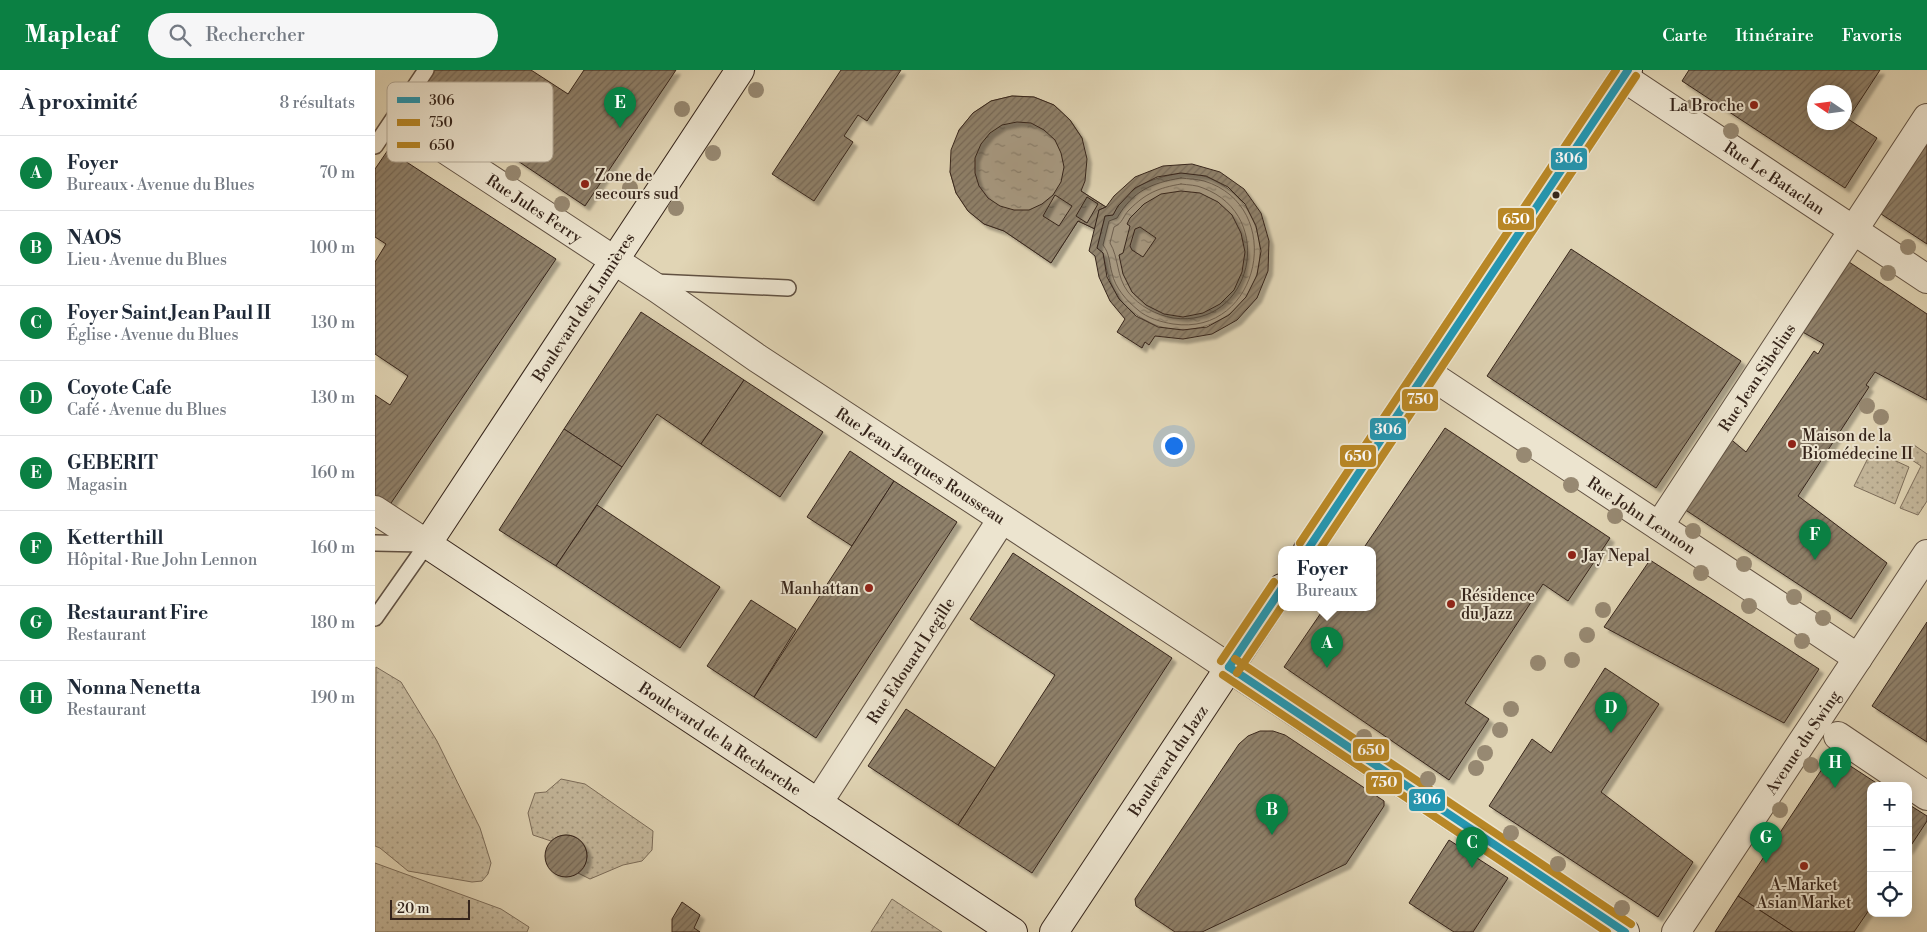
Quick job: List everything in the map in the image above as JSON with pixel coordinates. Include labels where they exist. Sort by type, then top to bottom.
[{"type":"street","name":"Boulevard des Lumières","points":[[427,544],[740,70]]},
{"type":"street","name":"Rue Le Bataclan","points":[[1625,74],[1927,279]]},
{"type":"street","points":[[1310,546],[1625,74]]},
{"type":"street","name":"Rue Jean Sibelius","points":[[1659,526],[1927,118]]},
{"type":"street","name":"Rue Jules Ferry","points":[[464,162],[614,260]]},
{"type":"street","name":"Rue Jean-Jacques Rousseau","points":[[614,260],[757,358],[1229,667],[1625,932]]},
{"type":"street","name":"Rue John Lennon","points":[[1426,372],[1858,658]]},
{"type":"street","name":"Boulevard de la Recherche","points":[[375,510],[1013,932]]},
{"type":"street","name":"Rue Edouard Legille","points":[[817,803],[1002,518]]},
{"type":"street","name":"Avenue du Swing","points":[[1676,932],[1927,554]]},
{"type":"street","name":"Boulevard du Jazz","points":[[1055,932],[1278,594]]},
{"type":"street","name":"Avenue du Swing","points":[[1838,736],[1927,796]]},
{"type":"lane","points":[[420,82],[426,70]]},
{"type":"lane","points":[[375,146],[387,134]]},
{"type":"lane","points":[[643,279],[663,283],[788,288]]},
{"type":"lane","points":[[375,543],[427,544]]},
{"type":"lane","points":[[375,618],[427,544]]},
{"type":"shaded area","points":[[1914,445],[1927,454],[1927,501],[1918,515],[1900,508],[1921,466],[1906,456]]},
{"type":"shaded area","points":[[1872,450],[1909,467],[1895,504],[1854,486]]},
{"type":"shaded area","points":[[376,667],[401,682],[437,741],[480,828],[491,863],[488,874],[482,881],[472,882],[408,871],[375,846]]},
{"type":"shaded area","points":[[561,779],[585,784],[653,831],[652,850],[642,861],[623,865],[590,879],[578,873],[587,857],[586,849],[582,842],[569,835],[560,836],[551,841],[533,835],[528,813],[535,793],[546,792]]},
{"type":"shaded area","points":[[375,863],[501,909],[529,927],[527,932],[375,932]]},
{"type":"shaded area","points":[[892,899],[942,932],[871,932]]},
{"type":"water","points":[[1012,96],[1034,97],[1054,105],[1070,120],[1082,138],[1081,191],[1106,207],[1095,229],[1078,221],[1051,263],[1004,231],[984,224],[968,211],[956,193],[950,172],[959,130],[973,113],[991,101]]},
{"type":"water","points":[[1181,173],[1207,177],[1232,192],[1249,212],[1258,235],[1260,259],[1254,283],[1241,304],[1220,320],[1193,329],[1182,330],[1165,328],[1154,324],[1129,309],[1116,294],[1108,275],[1103,253],[1097,248],[1105,216],[1113,215],[1125,197],[1133,190],[1150,181]]},
{"type":"building","points":[[434,70],[531,70],[550,82],[426,82]]},
{"type":"building","points":[[584,70],[676,70],[585,206],[519,162],[553,162],[553,84],[568,94]]},
{"type":"building","points":[[841,70],[901,70],[867,121],[858,115],[844,136],[853,142],[814,201],[772,174]]},
{"type":"building","points":[[1689,70],[1880,70],[1852,113],[1852,85],[1807,85],[1807,130],[1852,130],[1852,122],[1877,138],[1845,188],[1682,81]]},
{"type":"building","points":[[1012,96],[1034,97],[1054,105],[1070,120],[1082,138],[1087,159],[1085,181],[1081,191],[1106,207],[1099,210],[1095,229],[1078,221],[1051,263],[1004,231],[984,224],[968,211],[956,193],[950,172],[951,150],[959,130],[973,113],[991,101]],"holes":[[[1017,122],[1031,123],[1044,130],[1055,140],[1061,153],[1064,167],[1061,182],[1053,195],[1042,204],[1029,210],[1014,210],[1000,206],[988,198],[979,186],[975,173],[975,158],[981,144],[990,133],[1002,125]],[[1055,195],[1072,206],[1059,226],[1043,216]],[[1087,197],[1098,204],[1087,223],[1076,216]]]},
{"type":"building","points":[[1924,141],[1927,144],[1927,244],[1878,212]]},
{"type":"building","points":[[387,151],[387,162],[406,162],[556,259],[387,509],[375,500],[375,395],[390,405],[408,376],[375,354],[375,262],[386,244],[375,237],[375,169]]},
{"type":"building","points":[[1192,164],[1220,172],[1244,189],[1261,213],[1269,241],[1268,271],[1257,298],[1237,320],[1212,334],[1183,339],[1155,336],[1149,345],[1145,342],[1142,348],[1117,332],[1125,319],[1110,301],[1099,277],[1095,256],[1089,251],[1099,210],[1106,207],[1114,196],[1135,177],[1163,166]],"holes":[[[1181,173],[1206,176],[1228,187],[1245,204],[1256,226],[1261,251],[1257,275],[1246,297],[1229,315],[1207,327],[1183,330],[1158,327],[1136,316],[1119,299],[1107,277],[1103,253],[1097,248],[1105,216],[1113,215],[1118,206],[1135,188],[1157,177]]]},
{"type":"building","points":[[1181,191],[1200,193],[1218,202],[1232,215],[1241,233],[1245,252],[1242,272],[1234,290],[1220,304],[1203,313],[1183,317],[1164,314],[1146,305],[1132,292],[1123,274],[1119,255],[1123,253],[1130,226],[1127,224],[1130,218],[1144,204],[1161,194]],"holes":[[[1140,227],[1156,238],[1143,257],[1132,250],[1130,246],[1135,229]]]},
{"type":"building","points":[[1571,249],[1741,361],[1656,488],[1487,376]]},
{"type":"building","name":"Maison de la Biomédecine II","points":[[1846,260],[1927,314],[1927,400],[1875,372],[1866,385],[1869,387],[1798,496],[1887,563],[1851,619],[1681,507],[1728,437],[1746,452],[1814,351],[1818,354],[1824,344],[1799,330]]},
{"type":"building","points":[[641,312],[744,380],[701,444],[657,414],[622,467],[564,429]]},
{"type":"building","points":[[744,380],[823,432],[780,497],[701,444]]},
{"type":"building","name":"Résidence du Jazz","points":[[1445,428],[1610,538],[1568,601],[1543,584],[1465,703],[1489,719],[1449,780],[1284,667],[1322,611],[1376,611],[1376,546],[1365,546]]},
{"type":"building","points":[[564,429],[622,467],[556,566],[499,530]]},
{"type":"building","points":[[850,451],[894,481],[852,546],[807,517]]},
{"type":"building","name":"Manhattan","points":[[894,481],[957,522],[816,738],[754,697]]},
{"type":"building","points":[[597,505],[720,587],[680,648],[556,566]]},
{"type":"building","points":[[1013,553],[1172,658],[1032,873],[958,825],[1055,675],[970,619]]},
{"type":"building","points":[[1650,560],[1819,669],[1784,723],[1604,627]]},
{"type":"building","points":[[751,600],[796,629],[754,697],[707,666]]},
{"type":"building","points":[[1927,622],[1927,742],[1872,706]]},
{"type":"building","points":[[1605,668],[1659,704],[1601,792],[1693,862],[1658,917],[1489,806],[1532,739],[1551,753]]},
{"type":"building","points":[[906,709],[995,768],[958,825],[868,766]]},
{"type":"building","points":[[1260,731],[1273,731],[1285,735],[1384,801],[1384,806],[1346,864],[1202,932],[1175,932],[1136,906],[1135,899],[1239,744],[1248,736]]},
{"type":"building","points":[[1832,754],[1875,782],[1867,782],[1867,913],[1854,932],[1793,932],[1738,896]]},
{"type":"building","points":[[1912,807],[1927,816],[1927,821],[1912,844]]},
{"type":"building","points":[[570,835],[578,838],[584,844],[587,856],[584,868],[578,874],[562,877],[554,874],[548,868],[545,852],[548,844],[554,838]]},
{"type":"building","points":[[1449,840],[1508,878],[1473,932],[1454,932],[1409,903]]},
{"type":"building","points":[[1738,896],[1793,932],[1715,932]]},
{"type":"building","points":[[682,902],[700,915],[694,928],[700,932],[672,932],[672,919]]},
{"type":"transit line","name":"650","points":[[1300,543],[1616,70]]},
{"type":"transit line","name":"306","points":[[1310,546],[1628,70]]},
{"type":"transit line","name":"750","points":[[1322,546],[1636,76]]},
{"type":"transit line","name":"650","points":[[1221,661],[1274,582]]},
{"type":"transit line","name":"306","points":[[1229,667],[1278,594]]},
{"type":"transit line","name":"750","points":[[1237,673],[1279,611]]},
{"type":"transit line","name":"650","points":[[1235,659],[1631,924]]},
{"type":"transit line","name":"306","points":[[1229,667],[1625,932]]},
{"type":"transit line","name":"750","points":[[1223,675],[1607,932]]},
{"type":"place","name":"La Broche","points":[[1754,105]]},
{"type":"place","name":"GEBERIT","points":[[620,128]]},
{"type":"place","name":"Zone de secours sud","points":[[585,184]]},
{"type":"place","name":"Maison de la Biomédecine II","points":[[1792,444]]},
{"type":"place","name":"Jay Nepal","points":[[1572,555]]},
{"type":"place","name":"Ketterthill","points":[[1815,560]]},
{"type":"place","name":"Manhattan","points":[[869,588]]},
{"type":"place","name":"Résidence du Jazz","points":[[1451,604]]},
{"type":"place","name":"Foyer","points":[[1327,668]]},
{"type":"place","name":"Coyote Cafe","points":[[1611,733]]},
{"type":"place","name":"Nonna Nenetta","points":[[1835,788]]},
{"type":"place","name":"NAOS","points":[[1272,835]]},
{"type":"place","name":"Restaurant Fire","points":[[1766,863]]},
{"type":"place","name":"A-Market Asian Market","points":[[1804,866]]},
{"type":"place","name":"Foyer Saint Jean Paul II","points":[[1472,868]]}]
